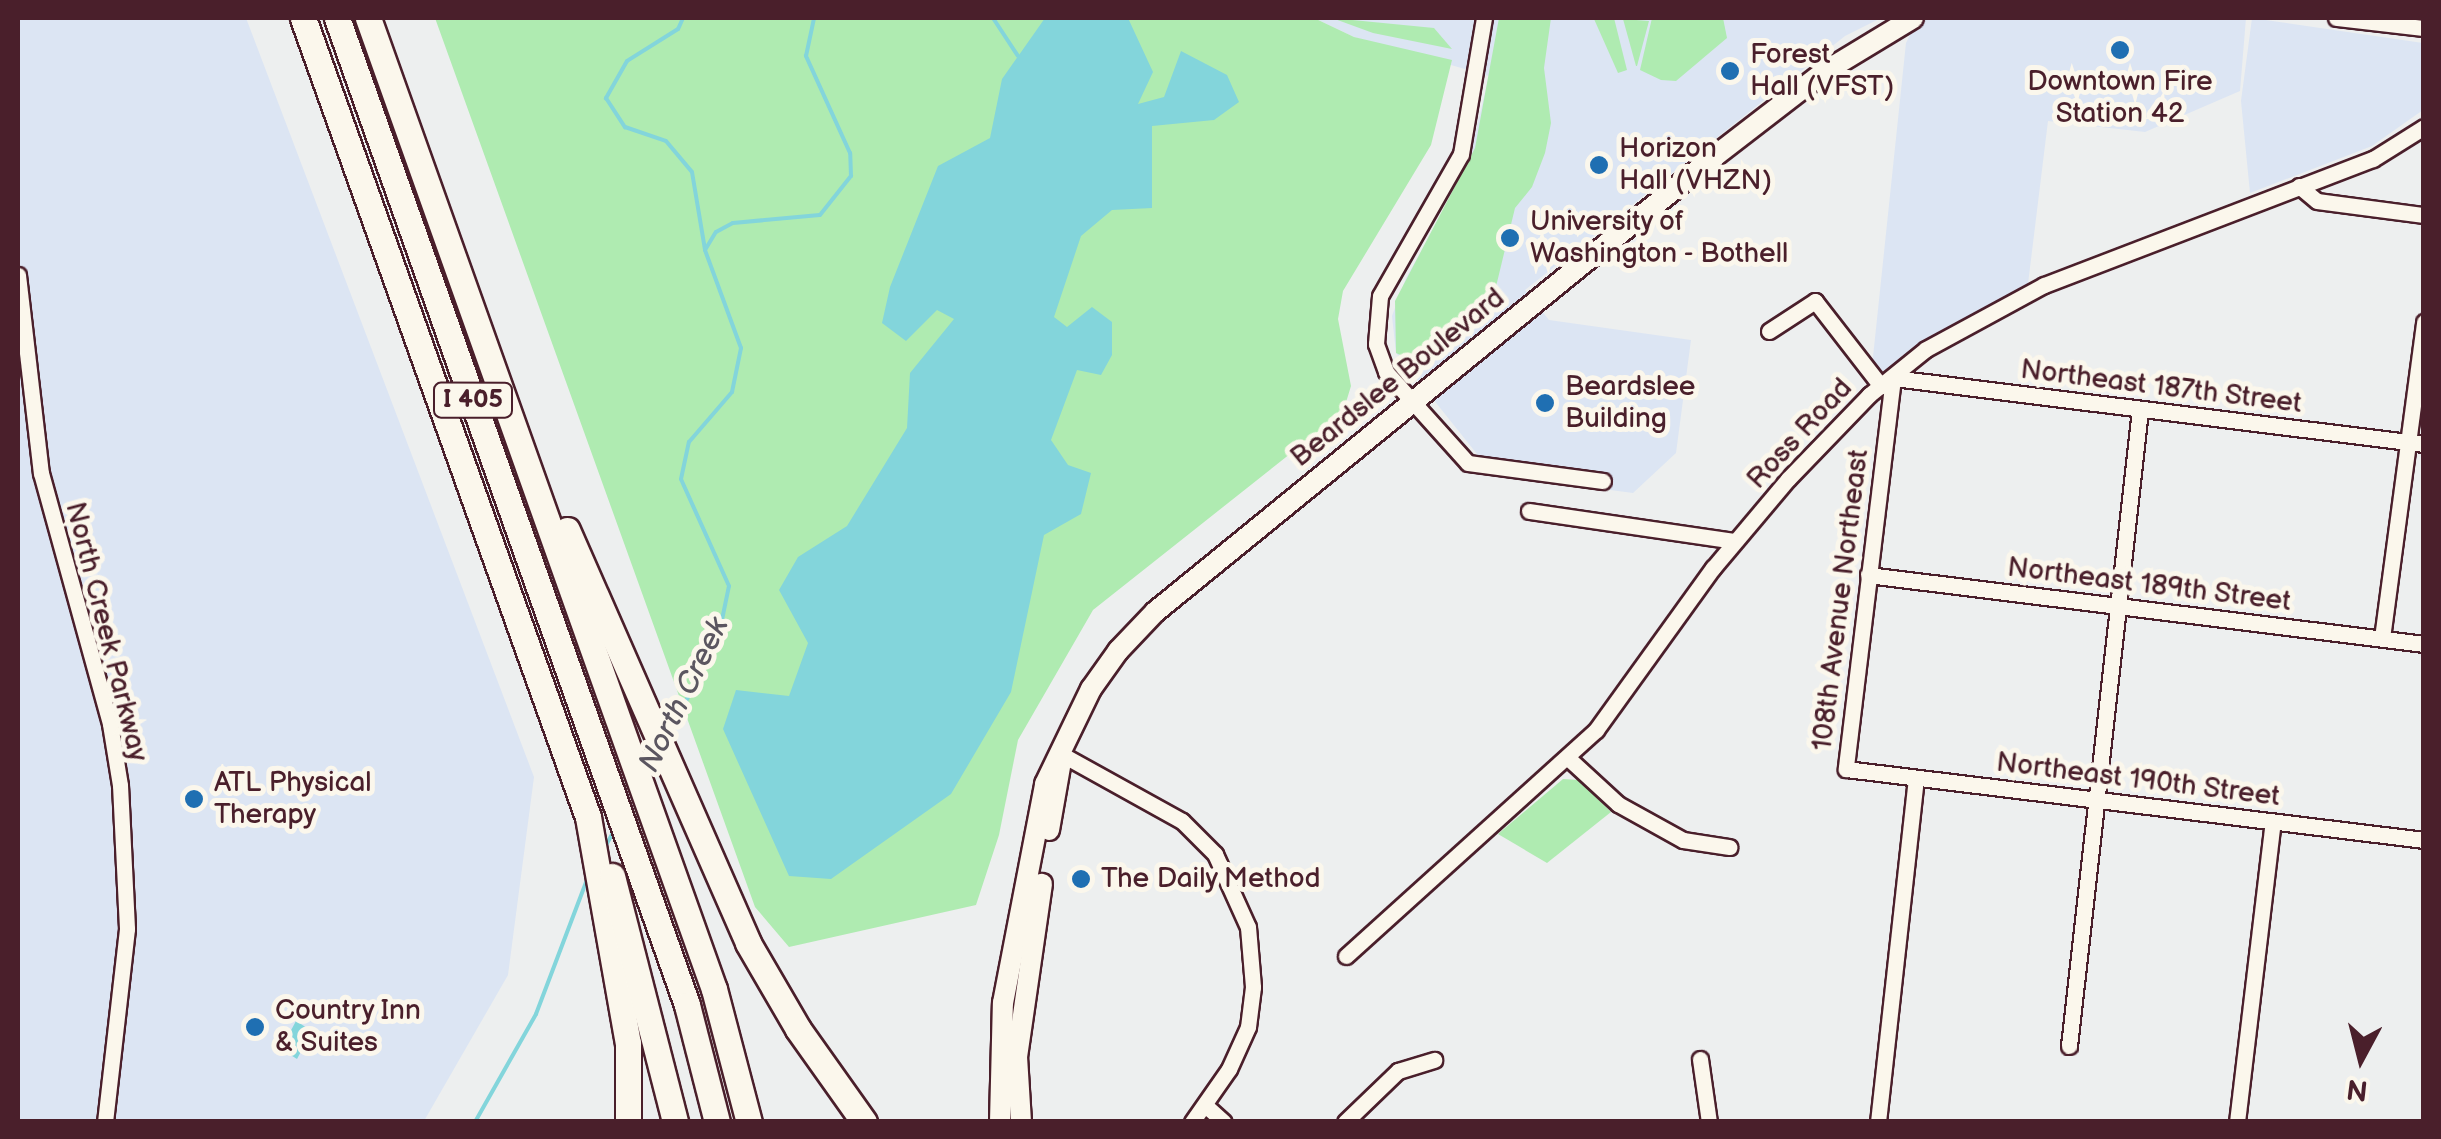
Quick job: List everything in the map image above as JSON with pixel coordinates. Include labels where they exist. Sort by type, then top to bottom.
[{"type":"highway","points":[[303,18],[589,822],[675,1122]]},
{"type":"highway","name":"I 405","points":[[337,18],[613,781]]},
{"type":"highway","name":"I 405","points":[[348,18],[635,844],[687,1005],[718,1122]]},
{"type":"highway","name":"I 405","points":[[368,18],[736,1025],[760,1122]]},
{"type":"highway","name":"I 405","points":[[382,18],[545,479],[632,743]]},
{"type":"highway","points":[[545,479],[777,997],[864,1122]]},
{"type":"highway","name":"I 405","points":[[656,808],[714,989],[750,1122]]},
{"type":"highway","name":"I 405","points":[[635,844],[692,990],[728,1122]]},
{"type":"highway","points":[[609,895],[628,1044],[628,1122]]},
{"type":"main road","name":"Beardslee Boulevard","points":[[1000,1122],[996,1072],[1010,966],[1045,784],[1091,689],[1154,612],[1824,72],[1913,18]]},
{"type":"main road","name":"Beardslee Boulevard","points":[[1021,1122],[1022,1004],[1062,754]]},
{"type":"street","points":[[1484,18],[1458,164],[1380,296],[1375,322],[1386,372],[1474,466],[1602,481]]},
{"type":"street","points":[[2336,18],[2424,28]]},
{"type":"street","name":"Ross Road","points":[[1346,956],[1596,730],[1736,542],[1887,382],[1969,320],[2373,158],[2424,128]]},
{"type":"street","points":[[2300,186],[2317,201],[2424,215]]},
{"type":"street","name":"North Creek Parkway","points":[[18,276],[41,473],[120,784],[127,929],[106,1122]]},
{"type":"street","points":[[1769,330],[1815,301],[1887,382]]},
{"type":"street","points":[[2382,638],[2416,443],[2424,322]]},
{"type":"street","name":"Northeast 187th Street","points":[[1887,382],[2416,443]]},
{"type":"street","name":"108th Avenue Northeast","points":[[1846,769],[1887,382]]},
{"type":"street","points":[[2069,1046],[2140,410]]},
{"type":"street","points":[[1529,511],[1736,542]]},
{"type":"street","name":"Northeast 189th Street","points":[[1868,575],[2424,644]]},
{"type":"street","points":[[1062,754],[1182,821],[1212,849],[1237,898],[1252,949],[1248,1028],[1192,1122]]},
{"type":"street","points":[[1568,758],[1634,813],[1683,840],[1729,847]]},
{"type":"street","name":"Northeast 190th Street","points":[[1846,769],[2424,840]]},
{"type":"street","points":[[1878,1122],[1916,778]]},
{"type":"street","points":[[2237,1122],[2273,822]]},
{"type":"street","points":[[1700,1059],[1710,1122]]},
{"type":"street","points":[[1345,1122],[1398,1070],[1434,1060]]},
{"type":"street","points":[[1204,1105],[1224,1122]]},
{"type":"shaded area","points":[[18,18],[246,18],[534,777],[508,975],[424,1121],[18,1121]]},
{"type":"shaded area","name":"University of Washington - Bothell","points":[[1314,18],[1881,18],[1845,36],[1525,290],[1549,320],[1691,340],[1676,453],[1633,493],[1474,472],[1477,454],[1396,353],[1392,316],[1406,278],[1466,172],[1489,76],[1354,37]]},
{"type":"shaded area","points":[[1918,18],[2246,18],[2240,91],[2145,132],[2048,121],[2027,292],[1869,395],[1906,43]]},
{"type":"shaded area","points":[[2252,18],[2423,43],[2423,110],[2372,146],[2250,193],[2241,101]]},
{"type":"green space","points":[[435,18],[1314,18],[1354,37],[1452,60],[1431,145],[1343,291],[1338,319],[1351,386],[1343,412],[1093,610],[1018,740],[999,835],[976,905],[789,947],[755,907]]},
{"type":"green space","points":[[1332,18],[1434,28],[1452,49],[1373,33]]},
{"type":"green space","points":[[1499,18],[1551,18],[1544,68],[1551,123],[1545,153],[1532,187],[1515,208],[1493,299],[1500,309],[1450,332],[1413,361],[1396,353],[1395,301],[1475,148]]},
{"type":"green space","points":[[1584,18],[1614,18],[1627,70],[1618,73],[1594,19]]},
{"type":"green space","points":[[1652,18],[1723,18],[1727,38],[1676,81],[1661,80],[1640,70]]},
{"type":"green space","points":[[1623,19],[1649,21],[1637,66],[1636,66]]},
{"type":"green space","points":[[1563,779],[1579,780],[1611,812],[1547,863],[1498,834]]},
{"type":"water","points":[[1045,18],[1128,18],[1153,72],[1138,104],[1164,97],[1181,51],[1227,75],[1239,102],[1214,120],[1152,126],[1152,208],[1112,210],[1081,236],[1054,317],[1067,327],[1092,307],[1112,322],[1112,355],[1101,375],[1077,370],[1051,440],[1068,465],[1091,473],[1081,514],[1044,535],[1011,692],[951,794],[831,879],[789,876],[723,729],[736,690],[789,696],[808,643],[779,590],[798,557],[847,526],[907,428],[910,373],[954,319],[937,310],[906,341],[882,323],[890,287],[938,166],[990,138],[1002,79]]},
{"type":"water","points":[[296,1021],[312,1031],[297,1059],[281,1049]]},
{"type":"waterway","points":[[683,18],[678,29],[627,61],[606,98],[625,127],[666,141],[692,172],[705,250]]},
{"type":"waterway","name":"North Creek","points":[[669,734],[718,639],[729,586],[681,479],[689,442],[732,392],[741,348],[705,250],[716,232],[733,223],[820,215],[851,176],[850,153],[806,56],[814,18]]},
{"type":"waterway","points":[[993,18],[1018,56]]},
{"type":"waterway","name":"North Creek","points":[[605,847],[615,829]]},
{"type":"waterway","name":"North Creek","points":[[475,1122],[536,1014],[588,877]]},
{"type":"place","name":"Downtown Fire Station 42","points":[[2120,50]]},
{"type":"place","name":"Forest Hall (VFST)","points":[[1730,71]]},
{"type":"place","name":"Horizon Hall (VHZN)","points":[[1599,165]]},
{"type":"place","name":"University of Washington - Bothell","points":[[1510,238]]},
{"type":"place","name":"Beardslee Building","points":[[1545,403]]},
{"type":"place","name":"ATL Physical Therapy","points":[[194,799]]},
{"type":"place","name":"The Daily Method","points":[[1081,879]]},
{"type":"place","name":"Country Inn & Suites","points":[[255,1027]]}]
